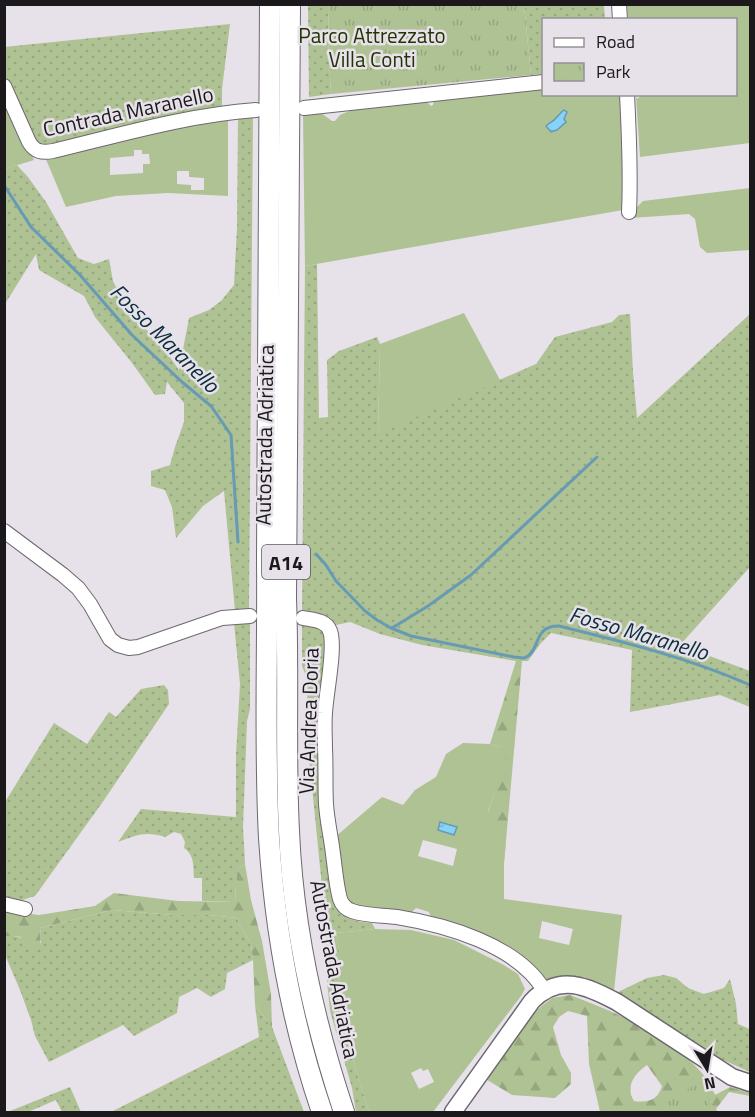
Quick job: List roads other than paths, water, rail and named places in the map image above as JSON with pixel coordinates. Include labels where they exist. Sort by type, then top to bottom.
[{"type":"highway","name":"Autostrada Adriatica","points":[[270,4],[267,473],[269,838],[280,937],[289,989],[312,1083],[322,1113]]},
{"type":"highway","name":"Autostrada Adriatica","points":[[290,4],[286,578],[289,832],[295,899],[309,983],[331,1075],[344,1113]]},
{"type":"main road","points":[[453,1113],[532,1001],[544,990],[573,984],[598,992],[617,1002],[732,1077],[750,1083]]},
{"type":"street","points":[[304,108],[542,82]]},
{"type":"street","name":"Contrada Maranello","points":[[4,86],[29,142],[35,150],[43,152],[196,117],[256,110]]},
{"type":"street","points":[[627,96],[631,162],[629,212]]},
{"type":"street","points":[[4,531],[78,588],[110,639],[118,645],[129,648],[138,647],[222,618],[250,616]]},
{"type":"street","name":"Via Andrea Doria","points":[[303,618],[326,624],[332,638],[325,714],[326,805],[337,885],[344,906],[360,913],[421,921],[480,939],[513,958],[539,981],[544,990]]},
{"type":"street","points":[[4,904],[25,909]]},
{"type":"water","points":[[564,110],[567,112],[564,119],[566,122],[551,132],[546,126]]},
{"type":"water","points":[[440,822],[457,827],[454,835],[438,830]]},
{"type":"waterway","name":"Fosso Maranello","points":[[4,185],[31,227],[80,275],[132,335],[211,406],[231,435],[238,542]]},
{"type":"waterway","points":[[392,628],[471,575],[597,457]]},
{"type":"waterway","name":"Fosso Maranello","points":[[316,554],[336,581],[365,611],[391,628],[411,636],[524,658],[533,651],[545,630],[559,626],[680,659],[750,685]]},
{"type":"park label","name":"Parco Attrezzato Villa Conti","points":[[372,47]]}]
